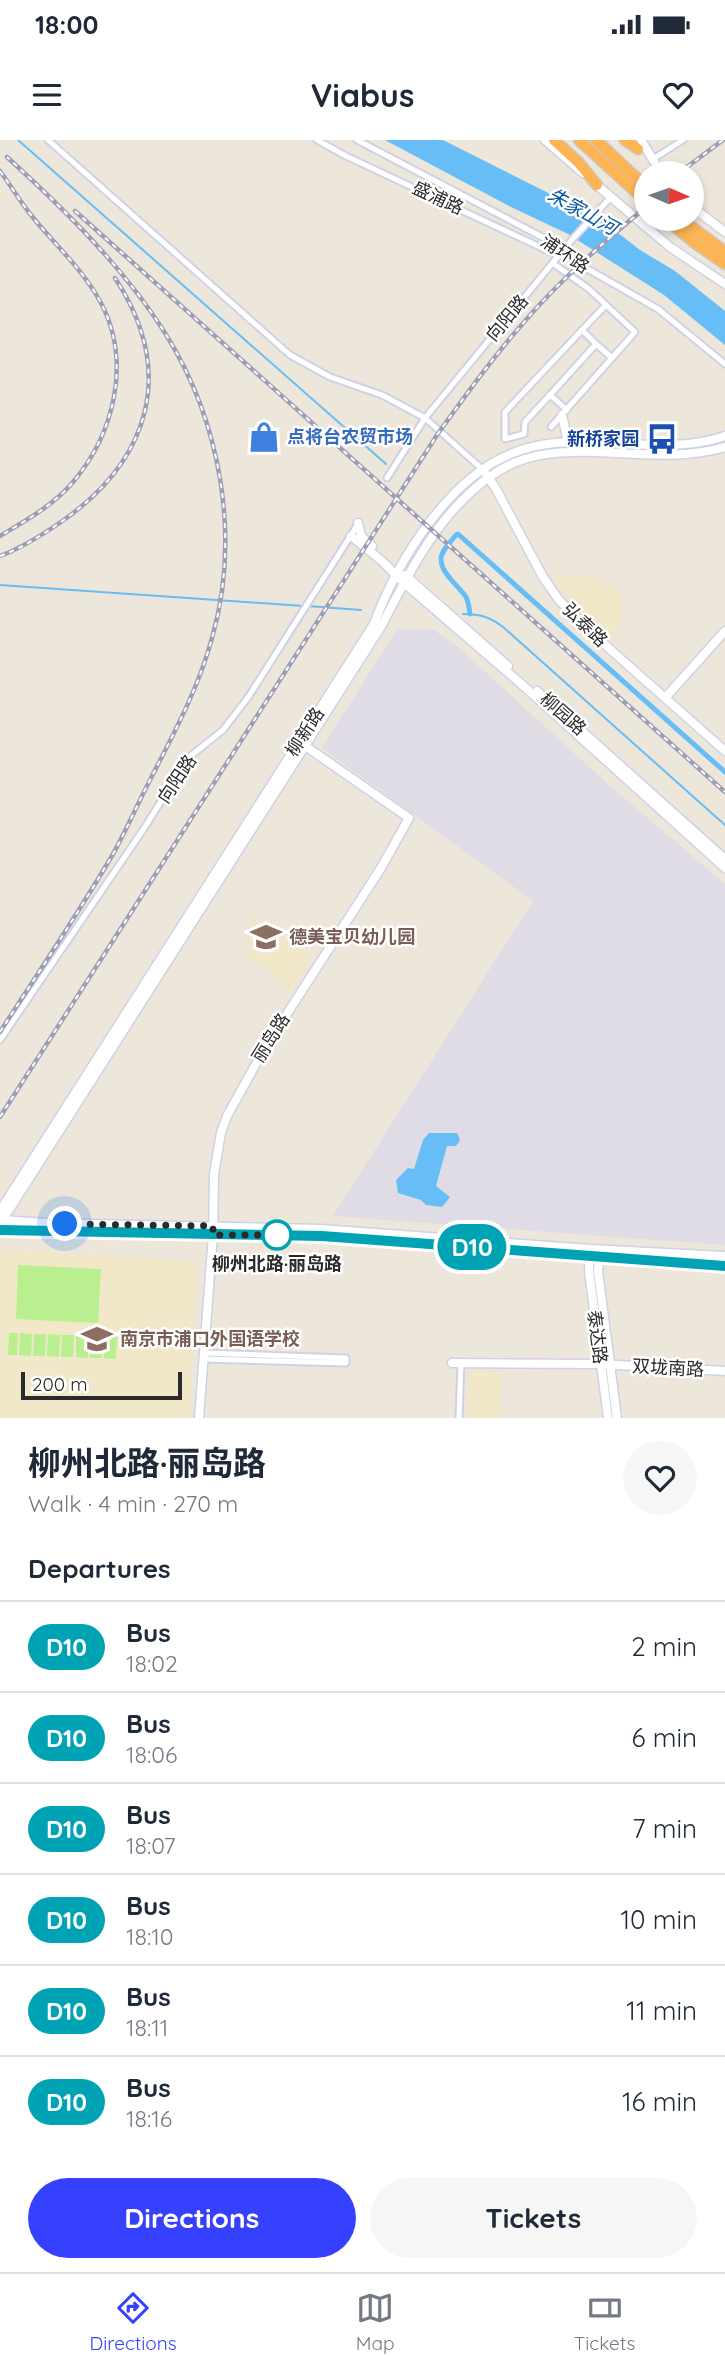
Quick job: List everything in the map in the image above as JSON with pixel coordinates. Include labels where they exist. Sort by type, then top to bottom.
[{"type":"highway","points":[[554,140],[579,163],[597,186]]},
{"type":"highway","points":[[579,140],[634,190]]},
{"type":"highway","points":[[596,140],[634,176]]},
{"type":"highway","points":[[625,140],[639,145]]},
{"type":"highway","points":[[680,231],[725,264]]},
{"type":"highway","points":[[698,231],[725,251]]},
{"type":"main road","points":[[545,140],[670,247],[725,284]]},
{"type":"main road","points":[[631,140],[653,159]]},
{"type":"main road","points":[[704,216],[725,232]]},
{"type":"main road","points":[[564,413],[568,442]]},
{"type":"main road","name":"柳新路","points":[[0,1221],[302,744],[374,624],[398,572],[441,509],[482,469],[526,449],[568,442],[684,445],[725,436]]},
{"type":"main road","name":"柳新路","points":[[302,744],[382,625],[406,580],[455,508],[500,469],[564,451],[677,454],[725,447]]},
{"type":"main road","name":"弘泰路","points":[[482,469],[543,577],[559,600],[594,635],[725,751]]},
{"type":"main road","points":[[358,523],[361,536],[406,580]]},
{"type":"main road","points":[[351,536],[398,572]]},
{"type":"main road","name":"柳园路","points":[[406,580],[725,859]]},
{"type":"main road","name":"柳园路","points":[[406,580],[725,868]]},
{"type":"main road","points":[[665,698],[725,631]]},
{"type":"main road","name":"丽岛路","points":[[200,1418],[217,1157],[221,1133],[234,1099],[381,867],[409,818],[302,744]]},
{"type":"main road","points":[[0,1221],[213,1230],[590,1253],[725,1256]]},
{"type":"main road","name":"泰达路","points":[[590,1253],[589,1271],[617,1418]]},
{"type":"main road","points":[[600,1253],[725,1266]]},
{"type":"main road","name":"泰达路","points":[[600,1253],[598,1271],[608,1418]]},
{"type":"main road","name":"双垅南路","points":[[457,1363],[605,1364],[725,1371]]},
{"type":"street","points":[[48,140],[290,355],[330,377],[383,395],[425,418],[482,469]]},
{"type":"street","name":"盛浦路","points":[[317,140],[559,256]]},
{"type":"street","name":"浦环路","points":[[356,140],[565,250],[570,259],[658,309],[725,364]]},
{"type":"street","points":[[653,159],[683,140]]},
{"type":"street","name":"向阳路","points":[[387,478],[425,418],[515,307],[610,198]]},
{"type":"street","points":[[551,427],[635,332],[589,289],[554,264]]},
{"type":"street","points":[[596,344],[525,422],[524,434],[505,439],[505,412],[606,304]]},
{"type":"street","points":[[582,330],[612,358]]},
{"type":"street","points":[[550,395],[564,413]]},
{"type":"street","name":"向阳路","points":[[0,1040],[145,827],[188,758],[223,730],[234,717],[358,523]]},
{"type":"street","points":[[204,1356],[346,1357],[346,1363],[204,1356]]},
{"type":"street","points":[[457,1363],[459,1418]]},
{"type":"shaded area","points":[[554,576],[594,577],[621,595],[620,627],[609,639],[568,601]]},
{"type":"shaded area","points":[[397,629],[434,630],[458,647],[609,785],[725,884],[725,1245],[333,1216],[533,901],[322,748]]},
{"type":"shaded area","name":"德美宝贝幼儿园","points":[[252,918],[313,955],[290,991],[276,981],[273,974],[247,958]]},
{"type":"shaded area","name":"南京市浦口外国语学校","points":[[2,1249],[197,1261],[190,1418],[0,1418]]},
{"type":"shaded area","points":[[469,1371],[502,1373],[500,1418],[467,1418]]},
{"type":"green space","points":[[18,1265],[101,1269],[98,1323],[16,1319]]},
{"type":"green space","points":[[9,1333],[18,1333],[17,1355],[8,1355]]},
{"type":"green space","points":[[20,1333],[32,1334],[31,1356],[19,1355]]},
{"type":"green space","points":[[34,1334],[46,1334],[45,1356],[33,1356]]},
{"type":"green space","points":[[48,1334],[60,1335],[59,1357],[47,1356]]},
{"type":"green space","points":[[62,1335],[74,1335],[73,1357],[61,1357]]},
{"type":"green space","points":[[76,1335],[88,1336],[88,1358],[76,1357]]},
{"type":"green space","points":[[90,1336],[102,1336],[102,1358],[90,1358]]},
{"type":"green space","points":[[105,1336],[117,1337],[116,1359],[104,1358]]},
{"type":"water","name":"朱家山河","points":[[385,140],[443,140],[604,222],[640,250],[675,271],[725,311],[725,345],[664,295],[568,234]]},
{"type":"water","points":[[429,1133],[457,1133],[460,1140],[456,1146],[447,1146],[436,1186],[450,1197],[442,1207],[426,1205],[421,1200],[398,1193],[396,1180],[408,1168],[414,1169],[423,1140]]},
{"type":"waterway","points":[[18,140],[386,464]]},
{"type":"waterway","points":[[470,614],[466,597],[447,575],[441,559],[449,543],[458,534],[725,772]]},
{"type":"waterway","points":[[0,585],[303,606]]},
{"type":"waterway","points":[[308,606],[361,610]]},
{"type":"waterway","points":[[463,614],[485,617],[503,627],[725,825]]},
{"type":"railway","points":[[695,161],[723,140]]},
{"type":"railway","points":[[0,1032],[113,854],[185,709],[212,638],[221,600],[225,560],[225,521],[212,442],[200,404],[184,368],[149,309],[112,263],[71,218],[7,157]]},
{"type":"railway","points":[[0,171],[31,215],[86,279],[101,303],[110,326],[117,373],[108,420],[87,463],[57,498],[0,536]]},
{"type":"railway","points":[[75,211],[725,792]]},
{"type":"railway","points":[[0,1117],[437,435],[490,363],[539,305],[583,261],[634,217]]},
{"type":"railway","points":[[0,556],[47,532],[91,498],[116,471],[134,442],[145,412],[149,380],[145,347],[134,313],[115,278]]},
{"type":"bus line","name":"D10","points":[[0,1230],[322,1236],[725,1266]]},
{"type":"place","name":"点将台农贸市场","points":[[264,437]]},
{"type":"place","name":"新桥家园","points":[[662,439]]},
{"type":"place","name":"德美宝贝幼儿园","points":[[266,937]]},
{"type":"place","name":"柳州北路·丽岛路","points":[[277,1235]]},
{"type":"place","name":"南京市浦口外国语学校","points":[[97,1339]]},
{"type":"route","points":[[65,1224],[213,1226],[213,1235],[277,1235]]}]
